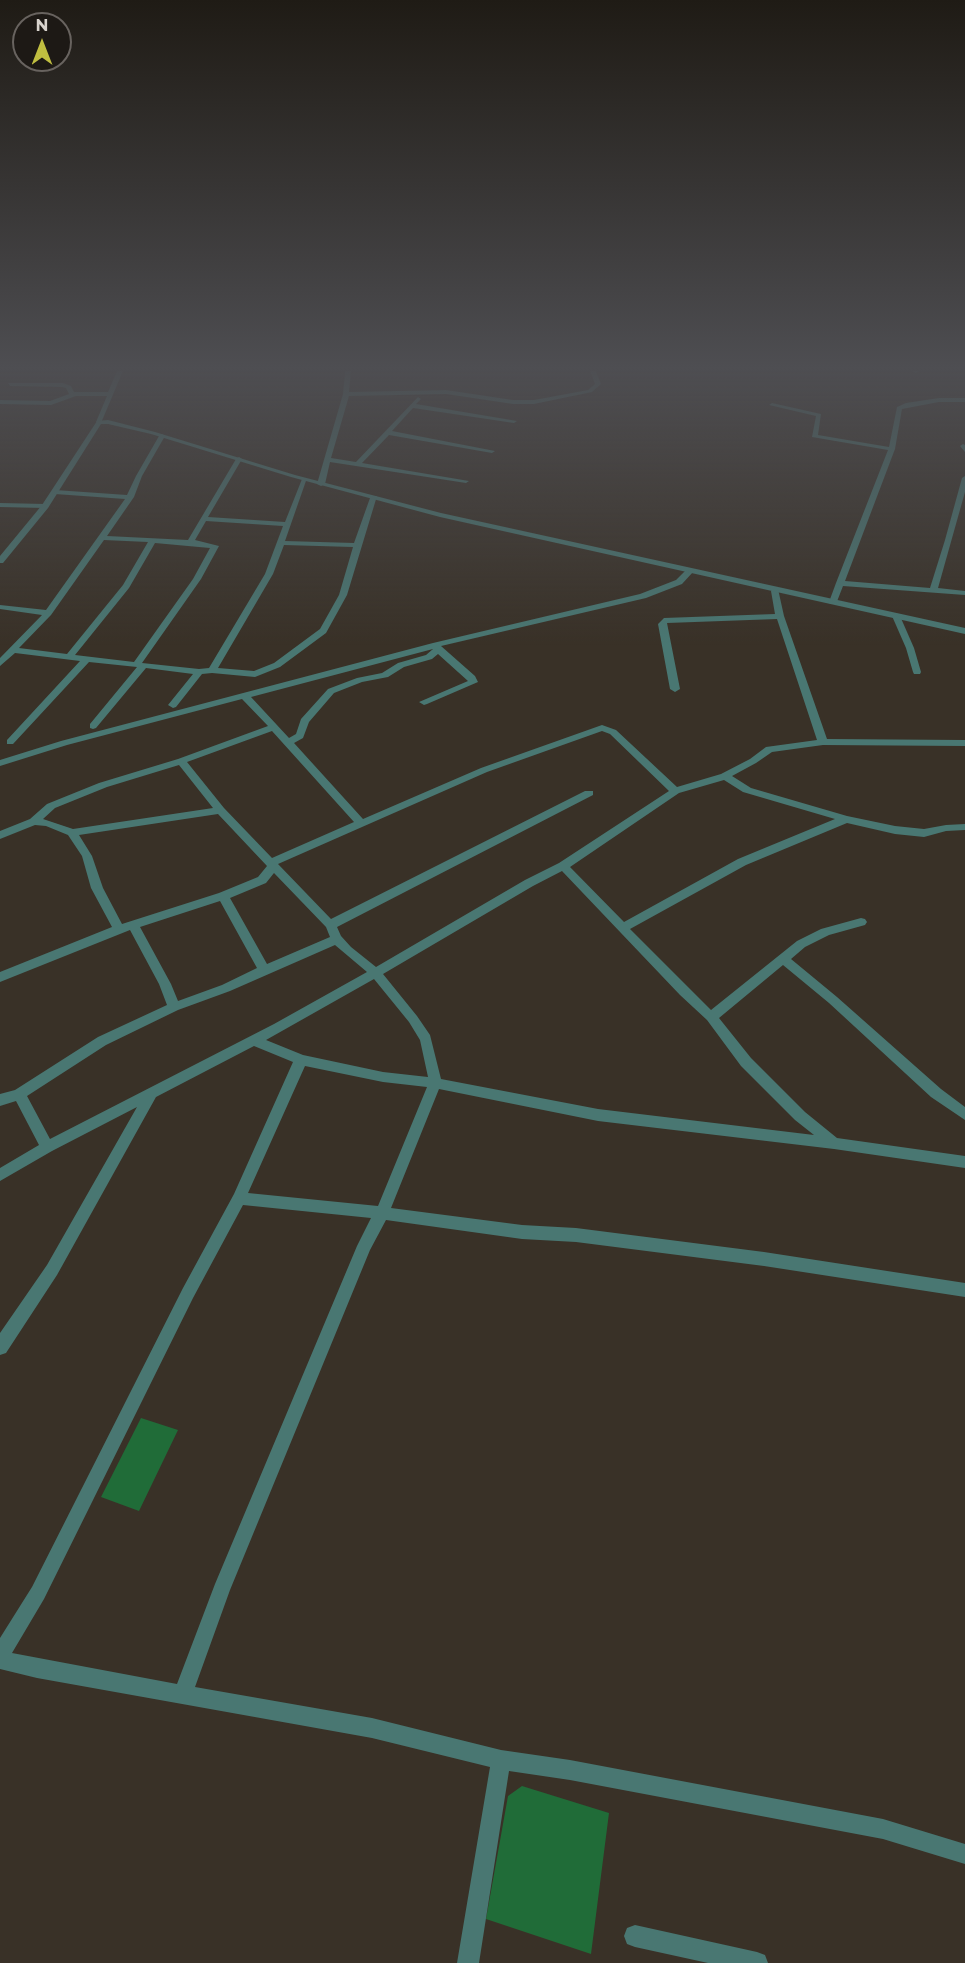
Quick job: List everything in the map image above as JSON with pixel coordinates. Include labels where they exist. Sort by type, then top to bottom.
[{"type":"street","points":[[0,561],[45,507],[73,463]]},
{"type":"street","points":[[0,663],[48,613],[130,497],[147,463]]},
{"type":"street","points":[[190,542],[237,463]]},
{"type":"street","points":[[251,463],[321,484],[440,515],[689,572],[965,631]]},
{"type":"street","points":[[321,484],[327,463]]},
{"type":"street","points":[[348,463],[466,481]]},
{"type":"street","points":[[833,602],[887,463]]},
{"type":"street","points":[[933,590],[965,478]]},
{"type":"street","points":[[212,670],[269,574],[305,479]]},
{"type":"street","points":[[55,492],[130,497]]},
{"type":"street","points":[[13,650],[199,672],[212,670],[255,674],[277,665],[323,631],[343,595],[357,545],[374,498]]},
{"type":"street","points":[[0,505],[45,507]]},
{"type":"street","points":[[205,519],[288,524]]},
{"type":"street","points":[[93,726],[140,664],[197,579],[215,546],[190,542],[102,538]]},
{"type":"street","points":[[69,657],[126,586],[153,540]]},
{"type":"street","points":[[281,543],[357,545]]},
{"type":"street","points":[[0,763],[64,743],[244,695],[643,596],[679,582],[689,572]]},
{"type":"street","points":[[840,584],[965,593]]},
{"type":"street","points":[[775,591],[780,616],[823,742]]},
{"type":"street","points":[[0,607],[48,613]]},
{"type":"street","points":[[675,689],[662,624],[664,621],[780,616]]},
{"type":"street","points":[[896,616],[910,648],[916,672]]},
{"type":"street","points":[[424,702],[472,682],[472,678],[437,647]]},
{"type":"street","points":[[289,742],[300,736],[304,721],[331,691],[360,680],[385,675],[401,665],[429,657],[437,647]]},
{"type":"street","points":[[10,742],[87,658]]},
{"type":"street","points":[[173,705],[199,672]]},
{"type":"street","points":[[244,695],[361,823]]},
{"type":"street","points":[[0,835],[34,820],[51,806],[64,800],[135,773],[181,761],[275,728]]},
{"type":"street","points":[[271,865],[484,770],[602,728],[614,732],[675,791]]},
{"type":"street","points":[[0,1175],[47,1147],[254,1040],[376,973],[529,883],[563,866],[675,791],[725,776],[753,761],[769,749],[823,742],[965,742]]},
{"type":"street","points":[[181,761],[220,810],[330,925],[337,939],[347,950],[376,973],[422,1030],[434,1066],[435,1083],[382,1213],[364,1246],[221,1590],[183,1694]]},
{"type":"street","points":[[725,776],[747,790],[846,819],[895,830],[924,833],[965,827]]},
{"type":"street","points":[[330,925],[588,793]]},
{"type":"street","points":[[34,820],[72,833],[220,810]]},
{"type":"street","points":[[623,928],[742,862],[846,819]]},
{"type":"street","points":[[72,833],[87,856],[97,888],[119,929]]},
{"type":"street","points":[[0,977],[119,929],[223,896],[262,880],[270,873],[271,865]]},
{"type":"street","points":[[563,866],[711,1017],[746,1062],[800,1116],[834,1143]]},
{"type":"street","points":[[223,896],[264,970]]},
{"type":"street","points":[[711,1017],[801,944],[825,932],[861,922]]},
{"type":"street","points":[[133,924],[158,968],[174,1007]]},
{"type":"street","points":[[0,1100],[19,1094],[102,1041],[174,1007],[226,988],[337,939]]},
{"type":"street","points":[[782,958],[841,1006],[936,1093],[965,1114]]},
{"type":"street","points":[[254,1040],[301,1060],[598,1115],[834,1143],[965,1162]]},
{"type":"street","points":[[0,1655],[38,1593],[188,1293],[239,1198],[301,1060]]},
{"type":"street","points":[[0,1347],[52,1269],[151,1093]]},
{"type":"street","points":[[19,1094],[47,1147]]},
{"type":"street","points":[[239,1198],[382,1213],[522,1232],[576,1235],[764,1259],[965,1290]]},
{"type":"street","points":[[0,1660],[37,1669],[372,1728],[501,1760],[570,1770],[884,1829],[965,1854]]},
{"type":"street","points":[[468,1963],[501,1760]]},
{"type":"street","points":[[635,1936],[757,1963]]},
{"type":"green space","points":[[141,1418],[178,1430],[139,1511],[101,1497]]},
{"type":"green space","points":[[522,1786],[609,1813],[591,1954],[486,1919],[508,1796]]}]
